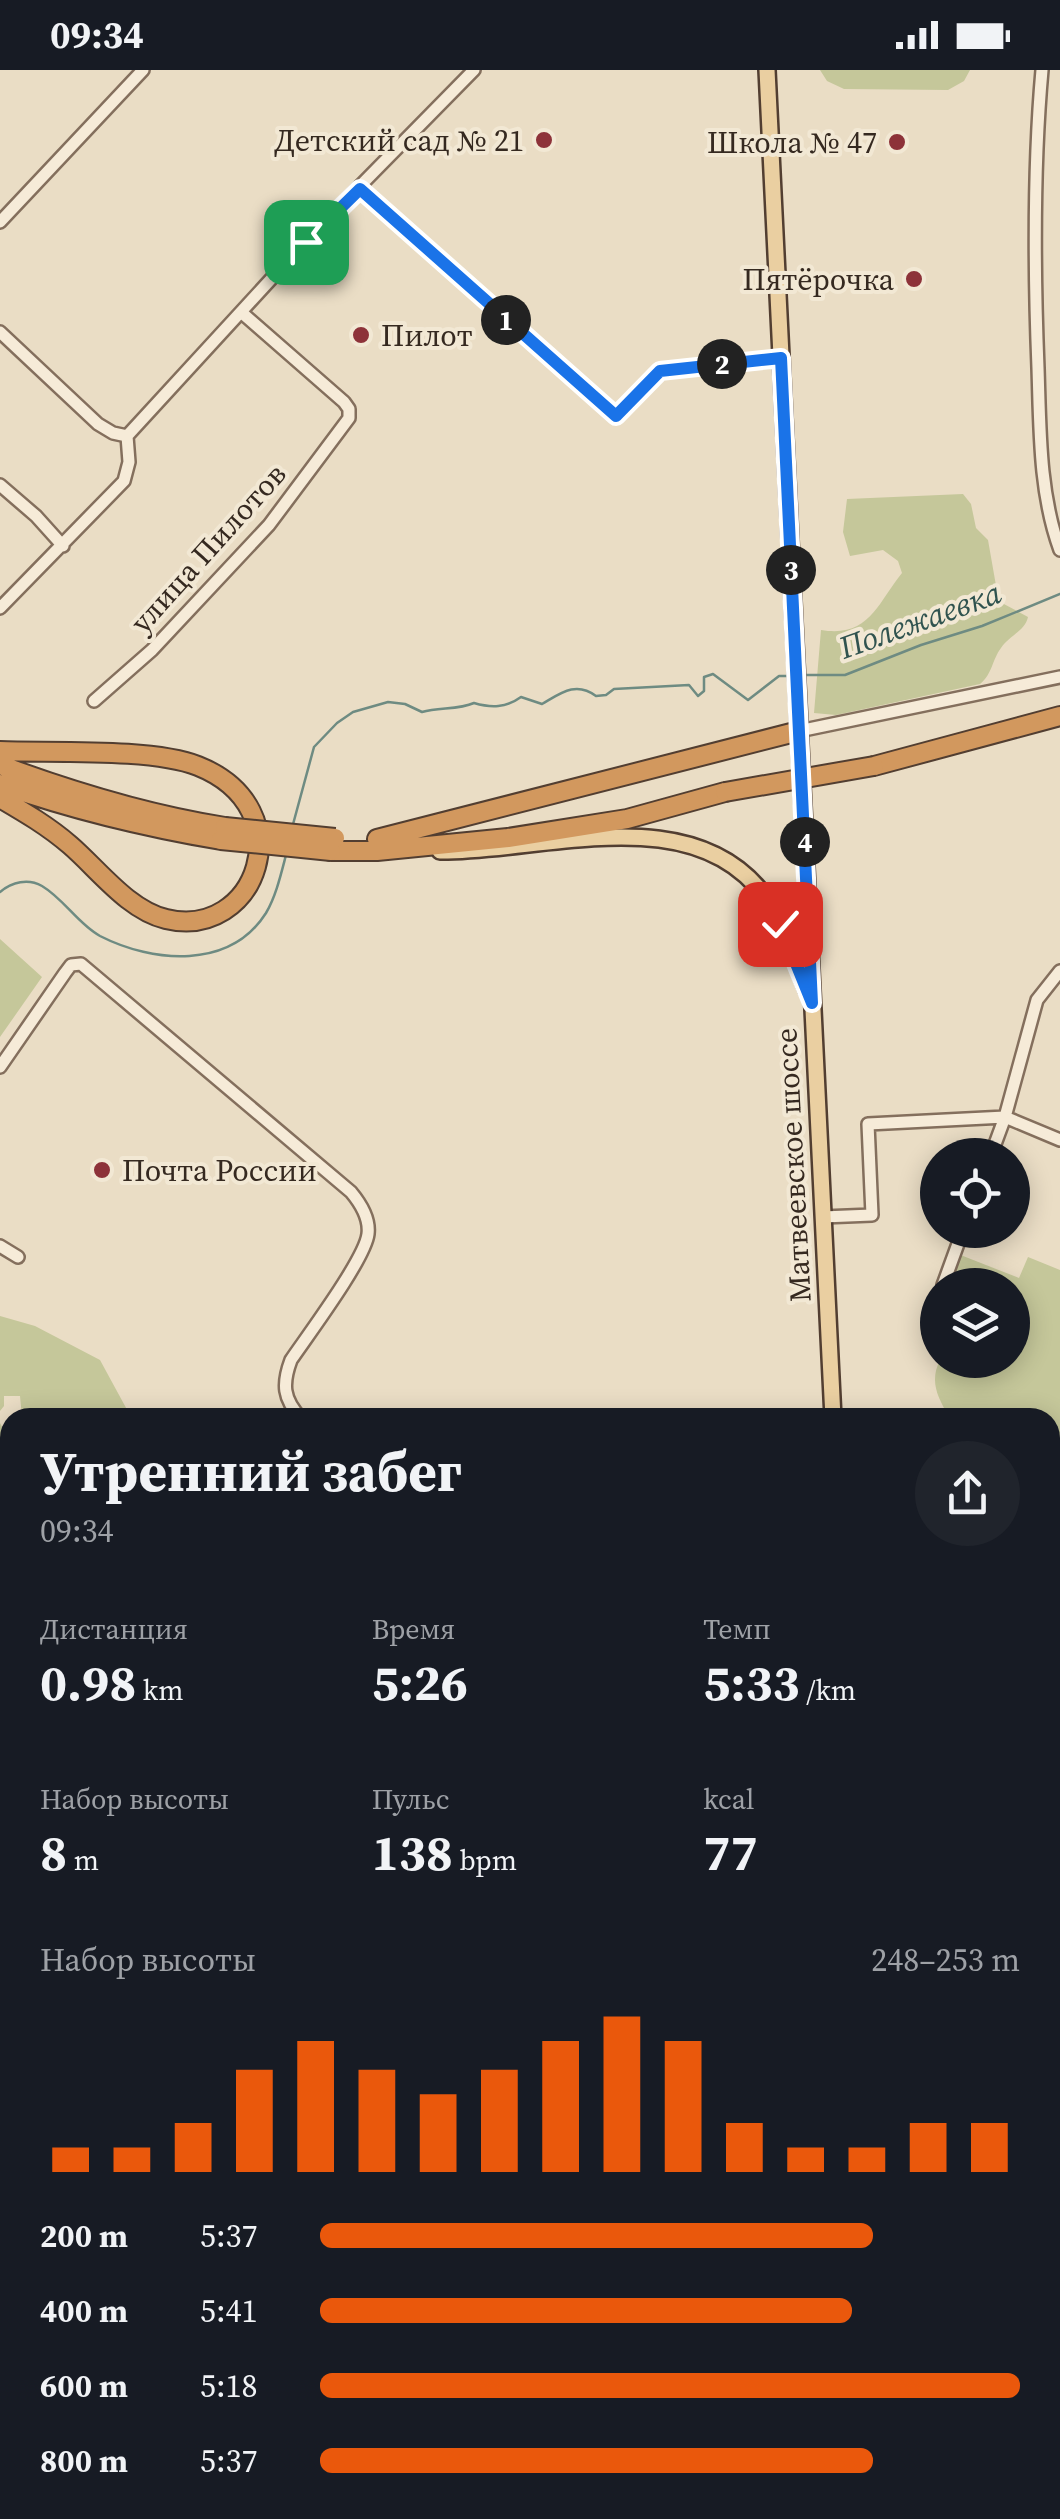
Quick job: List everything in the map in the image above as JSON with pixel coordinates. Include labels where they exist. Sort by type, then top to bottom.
[{"type":"highway","points":[[0,784],[134,825],[333,844],[508,838],[610,822],[725,792],[874,766],[1060,716]]},
{"type":"highway","points":[[377,845],[799,730]]},
{"type":"highway","points":[[0,750],[135,756],[194,764],[217,775],[249,804],[260,832],[257,865],[241,895],[226,908],[196,920],[165,919],[133,902],[40,821],[0,798]]},
{"type":"highway","points":[[0,765],[223,834]]},
{"type":"main road","name":"Матвеевское шоссе","points":[[767,70],[832,1408]]},
{"type":"main road","points":[[377,845],[460,852],[631,838],[664,839],[696,846],[737,869],[769,902],[812,1003]]},
{"type":"street","points":[[0,222],[143,70]]},
{"type":"street","points":[[0,608],[124,481],[129,462],[127,436],[474,70]]},
{"type":"street","points":[[1042,70],[1034,224],[1040,431],[1053,530],[1060,550]]},
{"type":"street","points":[[360,189],[616,416],[660,371],[781,358]]},
{"type":"street","name":"улица Пилотов","points":[[94,701],[152,650],[269,526],[349,418],[344,402],[241,312]]},
{"type":"street","points":[[0,332],[98,424],[127,436]]},
{"type":"street","points":[[0,485],[63,546]]},
{"type":"street","points":[[799,730],[1060,678]]},
{"type":"street","points":[[0,1067],[65,973],[72,965],[81,964],[352,1192],[367,1218],[369,1230],[356,1262],[292,1360],[284,1389],[293,1408]]},
{"type":"street","points":[[997,1138],[1037,1000],[1060,971]]},
{"type":"street","points":[[822,1217],[872,1215],[868,1124],[1005,1117],[1060,1140]]},
{"type":"street","points":[[0,1246],[18,1256]]},
{"type":"green space","points":[[820,70],[970,70],[964,81],[948,90],[844,89],[827,81]]},
{"type":"green space","points":[[963,494],[971,504],[976,528],[988,540],[998,597],[1028,617],[1024,626],[1001,648],[980,684],[836,715],[814,713],[821,630],[837,631],[861,624],[902,573],[898,561],[883,550],[850,556],[843,532],[847,499]]},
{"type":"green space","points":[[0,939],[42,977],[0,1037]]},
{"type":"green space","points":[[958,1254],[994,1268],[952,1268]]},
{"type":"green space","points":[[1028,1257],[1060,1270],[1060,1408],[944,1408],[936,1378],[1030,1378],[1030,1268],[1023,1268]]},
{"type":"green space","points":[[0,1316],[35,1326],[100,1360],[126,1408],[21,1408],[20,1396],[4,1396],[4,1406],[0,1408]]},
{"type":"waterway","name":"Полежаевка","points":[[803,675],[845,675],[1060,594]]},
{"type":"waterway","name":"Полежаевка","points":[[292,828],[314,747],[353,712],[388,702],[422,712],[474,703],[498,706],[521,697],[542,704],[575,689],[596,696],[614,689],[689,685],[698,696],[704,691],[704,677],[713,674],[748,700],[779,676],[790,676]]},
{"type":"waterway","name":"Полежаевка","points":[[0,892],[20,882],[37,884],[100,936],[143,952],[189,956],[232,944],[251,931],[270,906],[286,855]]},
{"type":"place","name":"Детский сад № 21","points":[[544,140]]},
{"type":"place","name":"Школа № 47","points":[[897,142]]},
{"type":"place","name":"Пятёрочка","points":[[914,279]]},
{"type":"place","name":"Пилот","points":[[361,335]]},
{"type":"place","name":"Почта России","points":[[102,1170]]},
{"type":"route","points":[[306,242],[360,189],[616,416],[660,371],[781,358],[812,1003],[780,924]]}]
